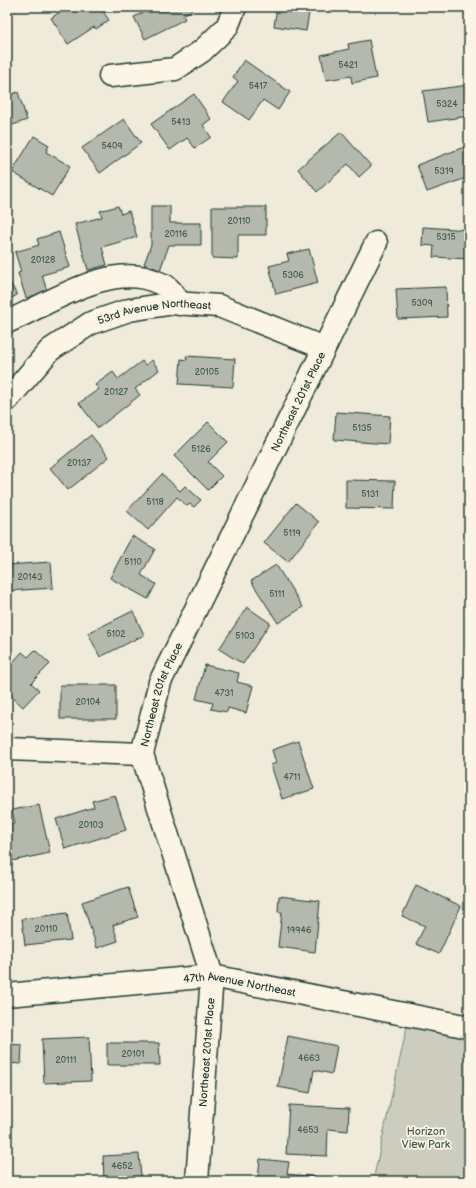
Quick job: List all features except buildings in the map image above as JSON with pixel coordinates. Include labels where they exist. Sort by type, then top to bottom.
[{"type":"street","points":[[110,76],[176,69],[202,51],[226,27],[235,7]]},
{"type":"street","name":"Northeast 201st Place","points":[[197,1181],[212,976],[142,754],[160,682],[376,243]]},
{"type":"street","points":[[7,322],[81,287],[98,280],[118,276],[149,278],[170,289],[180,304]]},
{"type":"street","name":"53rd Avenue Northeast","points":[[7,400],[50,350],[91,323],[129,310],[175,303],[218,306],[324,348]]},
{"type":"street","points":[[7,749],[142,754]]},
{"type":"street","name":"47th Avenue Northeast","points":[[7,996],[212,976],[469,1027]]},
{"type":"green space","name":"Horizon View Park","points":[[407,1026],[469,1038],[469,1181],[373,1181]]}]
